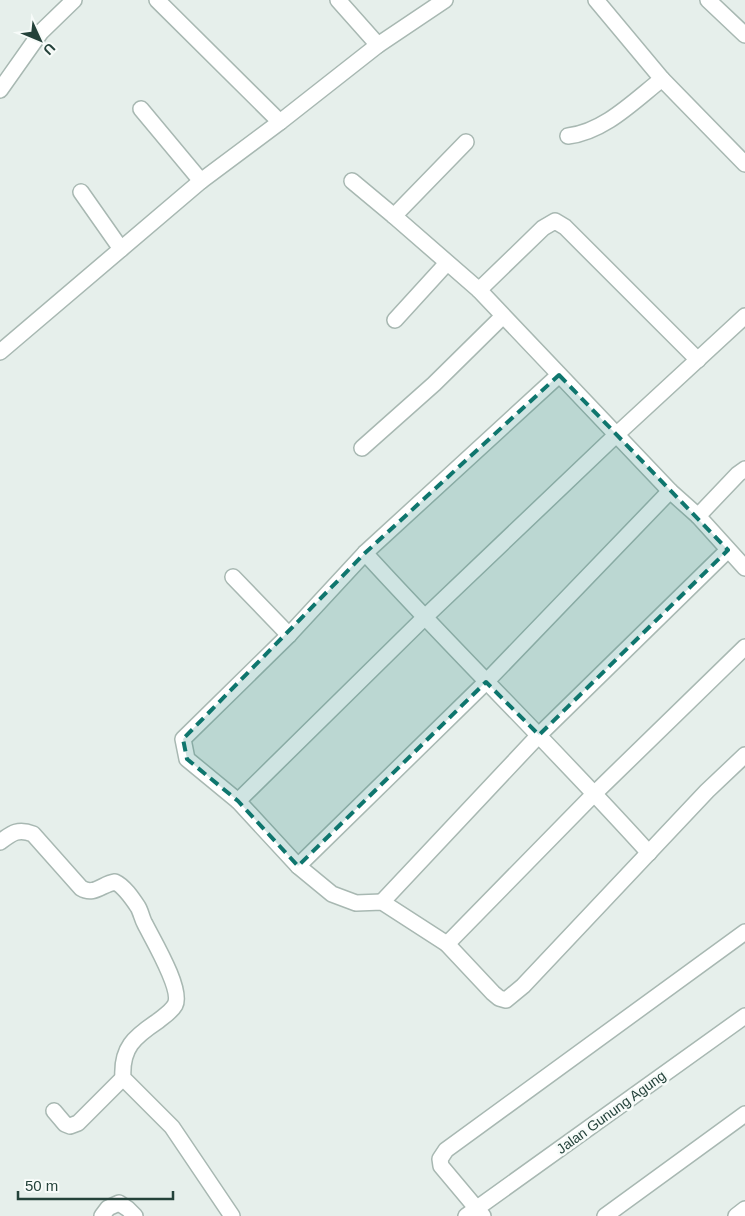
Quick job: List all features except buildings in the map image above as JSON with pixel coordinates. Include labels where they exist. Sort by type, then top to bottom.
[{"type":"street","points":[[0,90],[41,32],[74,0]]},
{"type":"street","points":[[157,0],[280,122]]},
{"type":"street","points":[[338,0],[378,45]]},
{"type":"street","points":[[0,352],[201,180],[280,122],[378,45],[445,0]]},
{"type":"street","points":[[596,0],[662,79],[745,164]]},
{"type":"street","points":[[708,0],[745,36]]},
{"type":"street","points":[[568,136],[584,133],[598,127],[662,79]]},
{"type":"street","points":[[141,109],[201,180]]},
{"type":"street","points":[[394,216],[466,142]]},
{"type":"street","points":[[352,182],[480,290],[670,491],[698,516],[745,568]]},
{"type":"street","points":[[81,192],[121,249]]},
{"type":"street","points":[[480,290],[543,228],[551,223],[558,222],[698,360]]},
{"type":"street","points":[[395,320],[447,262]]},
{"type":"street","points":[[362,448],[421,397],[503,316]]},
{"type":"street","points":[[238,801],[424,618],[616,435],[745,316]]},
{"type":"street","points":[[559,375],[365,553],[289,635],[183,739],[187,759],[238,801],[298,866],[332,894],[356,903],[382,902],[447,944],[493,993],[499,998],[506,1000],[523,986],[745,754]]},
{"type":"street","points":[[698,516],[745,469]]},
{"type":"street","points":[[298,866],[486,682],[670,491]]},
{"type":"street","points":[[382,902],[539,735],[728,550]]},
{"type":"street","points":[[365,553],[424,618],[595,793],[649,853]]},
{"type":"street","points":[[233,576],[289,635]]},
{"type":"street","points":[[447,944],[595,793],[745,647]]},
{"type":"street","points":[[0,842],[12,832],[24,830],[32,834],[81,888],[88,892],[95,891],[115,882],[120,884],[139,909],[177,997],[175,1006],[168,1014],[138,1035],[128,1046],[122,1067],[123,1078],[172,1127],[232,1216]]},
{"type":"street","points":[[475,1213],[441,1166],[440,1160],[446,1150],[745,932]]},
{"type":"street","name":"Jalan Gunung Agung","points":[[475,1213],[745,1016]]},
{"type":"street","points":[[54,1111],[65,1124],[70,1126],[78,1123],[123,1078]]},
{"type":"street","points":[[605,1216],[745,1114]]},
{"type":"street","points":[[102,1216],[108,1208],[119,1203],[135,1216]]},
{"type":"street","points":[[736,1216],[745,1209]]},
{"type":"highlighted area","points":[[559,375],[728,550],[539,735],[486,682],[298,866],[238,801],[187,759],[183,739],[365,553]]}]
